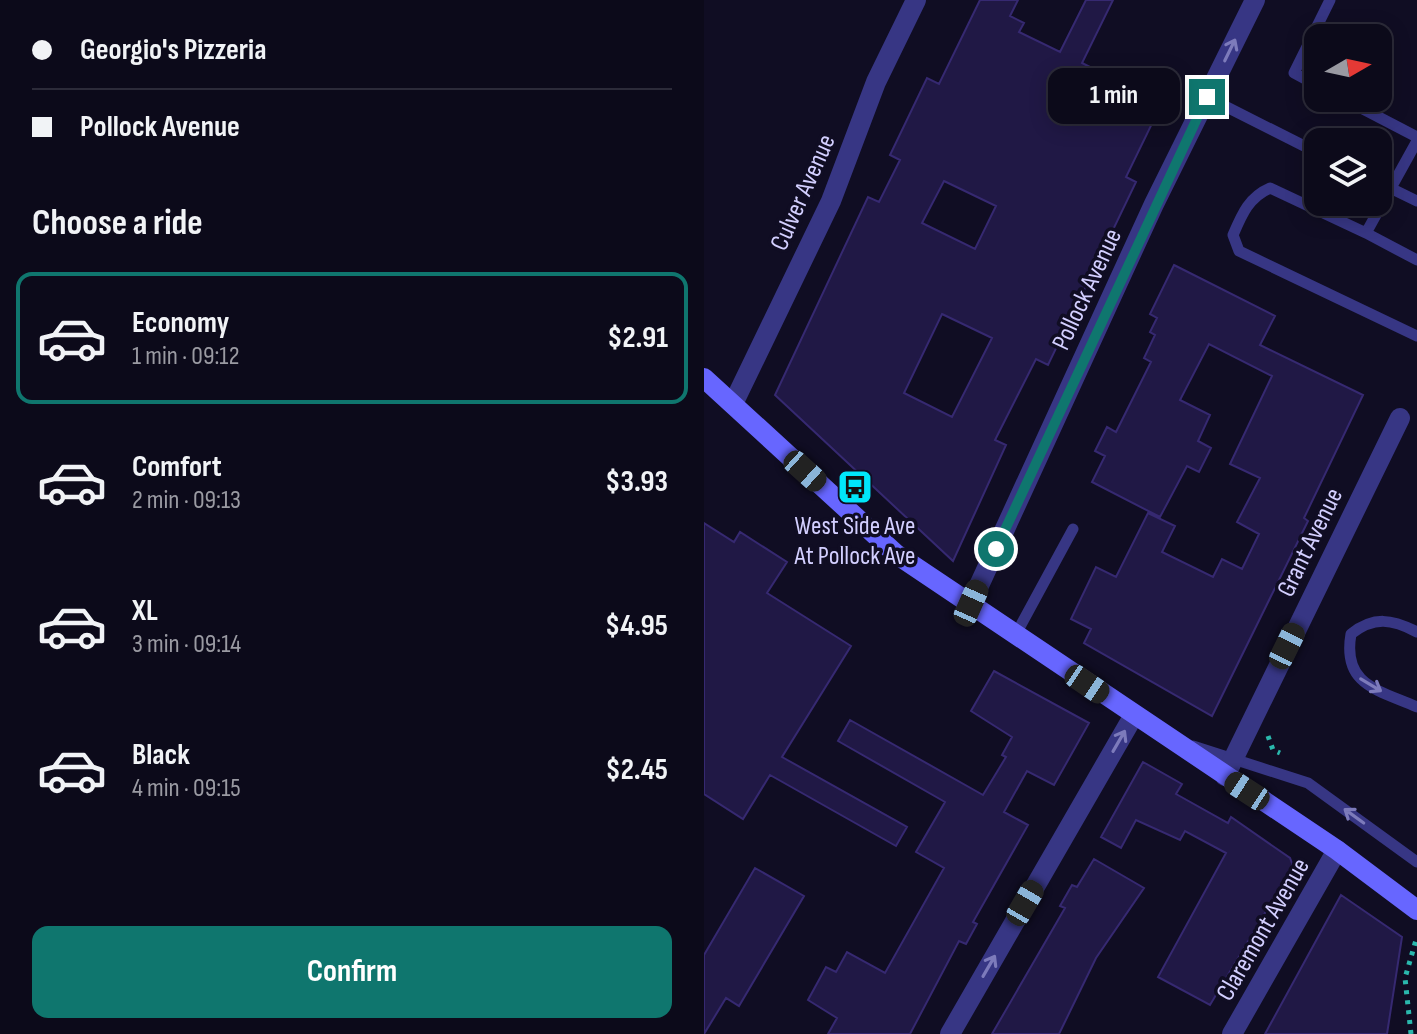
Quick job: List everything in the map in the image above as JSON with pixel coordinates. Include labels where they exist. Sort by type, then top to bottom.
[{"type":"main road","points":[[704,378],[896,554],[1167,737],[1228,768],[1417,910]]},
{"type":"street","name":"Culver Avenue","points":[[733,404],[831,201],[876,82],[916,0]]},
{"type":"street","name":"Pollock Avenue","points":[[971,603],[1154,204],[1255,0]]},
{"type":"street","name":"Grant Avenue","points":[[1228,768],[1400,418]]},
{"type":"street","points":[[950,1034],[1134,715]]},
{"type":"street","name":"Claremont Avenue","points":[[1232,1034],[1337,850]]},
{"type":"lane","points":[[1318,24],[1330,0]]},
{"type":"lane","points":[[1304,53],[1294,73],[1304,78]]},
{"type":"lane","points":[[1207,97],[1304,146]]},
{"type":"lane","points":[[1368,112],[1417,139],[1392,174]]},
{"type":"lane","points":[[1417,260],[1270,188],[1257,193],[1233,235],[1239,251],[1417,336]]},
{"type":"lane","points":[[1392,189],[1417,201]]},
{"type":"lane","points":[[1366,233],[1372,216]]},
{"type":"lane","points":[[1015,636],[1073,529]]},
{"type":"lane","points":[[1417,632],[1393,620],[1364,624],[1351,634],[1349,664],[1355,674],[1371,686],[1417,707]]},
{"type":"lane","points":[[1228,768],[1308,783],[1417,862]]},
{"type":"path","points":[[1411,1034],[1405,978],[1416,940]]},
{"type":"building","points":[[980,0],[1018,0],[1010,16],[1024,23],[1019,32],[1060,52],[1086,0],[1113,0],[1082,63],[1162,103],[1126,177],[1136,182],[1048,365],[1036,359],[995,440],[1006,445],[953,561],[775,395],[868,197],[879,202],[900,160],[890,155],[927,78],[939,84]],"holes":[[[944,181],[996,206],[975,249],[922,223]],[[942,314],[992,338],[952,417],[904,393]]]},
{"type":"building","points":[[1174,265],[1275,316],[1260,345],[1363,395],[1304,518],[1308,521],[1212,716],[1084,643],[1091,629],[1071,619],[1096,567],[1116,577],[1148,513],[1175,526],[1162,552],[1213,577],[1222,559],[1242,569],[1259,534],[1237,522],[1260,478],[1230,464],[1272,376],[1209,344],[1180,400],[1210,415],[1198,441],[1211,448],[1199,472],[1187,466],[1160,517],[1092,482],[1105,456],[1095,451],[1107,427],[1116,432],[1151,362],[1144,358],[1155,335],[1150,332],[1157,318],[1150,314]]},
{"type":"building","points":[[704,523],[734,542],[740,532],[787,562],[767,593],[851,646],[782,757],[907,827],[896,846],[770,775],[743,819],[704,794]]},
{"type":"building","points":[[994,671],[1089,723],[1054,785],[1027,771],[1004,812],[1028,825],[973,922],[977,924],[966,944],[959,941],[910,1034],[828,1034],[837,1018],[808,1000],[826,967],[836,972],[847,952],[885,973],[944,868],[916,852],[945,802],[838,741],[850,720],[983,795],[1006,757],[1002,755],[1012,737],[971,711]]},
{"type":"building","points":[[1143,762],[1182,784],[1176,794],[1228,823],[1231,817],[1290,858],[1293,866],[1210,1005],[1158,977],[1226,853],[1185,831],[1180,840],[1136,820],[1121,848],[1101,837]]},
{"type":"building","points":[[1094,859],[1144,888],[1096,958],[1059,1034],[992,1034],[1065,908],[1060,906],[1072,885],[1077,887]]},
{"type":"building","points":[[755,868],[804,896],[739,1006],[726,998],[704,1034],[704,955]]},
{"type":"building","points":[[1341,895],[1402,937],[1387,1034],[1265,1034]]},
{"type":"place","name":"West Side Ave At Pollock Ave","points":[[855,487]]},
{"type":"route","points":[[996,549],[1154,204],[1207,97]]}]
